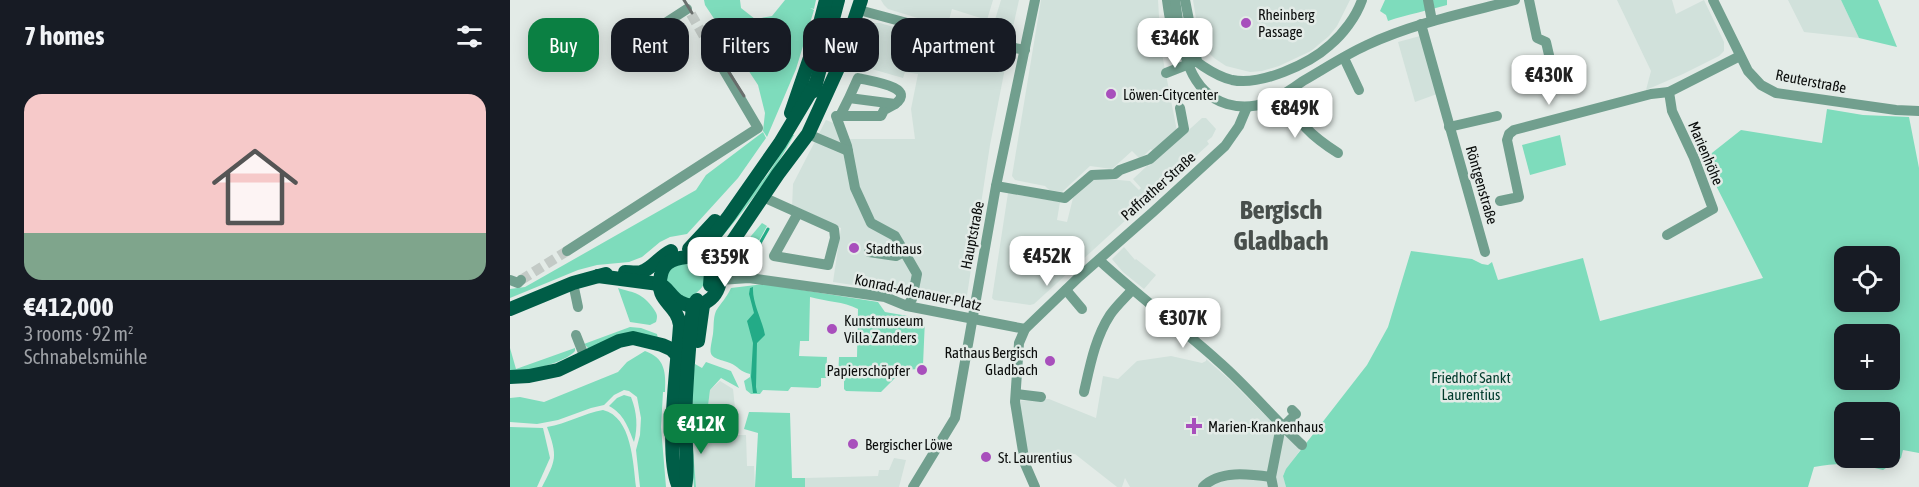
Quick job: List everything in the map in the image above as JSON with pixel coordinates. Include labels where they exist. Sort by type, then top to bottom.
[{"type":"main road","points":[[780,144],[814,46],[826,0]]},
{"type":"main road","points":[[778,174],[810,107],[838,0]]},
{"type":"main road","points":[[598,276],[659,284],[666,287],[671,295],[680,302],[698,305],[712,298],[717,291],[722,257],[808,134],[839,66],[860,5]]},
{"type":"main road","points":[[700,254],[780,144],[816,82]]},
{"type":"main road","points":[[679,487],[675,479],[672,443],[680,325],[676,312],[663,298],[659,284],[662,270],[666,264],[678,258],[695,256],[719,244],[761,199]]},
{"type":"main road","points":[[510,309],[573,283],[616,272],[642,272],[670,252],[700,254],[720,277]]},
{"type":"main road","points":[[686,487],[685,440],[688,372],[695,355],[698,305],[710,286],[711,272],[700,254]]},
{"type":"main road","points":[[510,377],[530,376],[558,370],[619,341],[633,338],[671,349],[678,356]]},
{"type":"street","name":"Hauptstraße","points":[[913,487],[955,418],[996,186],[1035,0]]},
{"type":"street","points":[[1167,0],[1173,33],[1185,51],[1210,71],[1233,80],[1254,80],[1281,73],[1316,55],[1330,45],[1352,20],[1362,0]]},
{"type":"street","points":[[1175,0],[1183,45],[1192,74],[1206,92],[1226,103],[1247,106],[1262,104],[1282,95],[1365,46],[1421,24],[1515,0]]},
{"type":"street","points":[[1185,0],[1198,61]]},
{"type":"street","points":[[1428,0],[1432,21]]},
{"type":"street","points":[[1529,0],[1537,38],[1546,42],[1552,68]]},
{"type":"street","name":"Reuterstraße","points":[[1713,0],[1748,71],[1761,86],[1776,93],[1896,110],[1919,111]]},
{"type":"street","points":[[860,5],[963,38],[1025,50]]},
{"type":"street","points":[[673,18],[687,8]]},
{"type":"street","name":"Röntgenstraße","points":[[1421,24],[1485,252]]},
{"type":"street","points":[[1500,201],[1519,197],[1507,140],[1509,134],[1514,130],[1651,94],[1669,92],[1740,56]]},
{"type":"street","points":[[1344,58],[1359,90]]},
{"type":"street","points":[[1166,73],[1198,61]]},
{"type":"street","points":[[567,251],[758,128],[725,72]]},
{"type":"street","points":[[820,108],[838,116],[881,116],[884,110],[901,100],[902,96],[898,89],[858,78],[838,116],[855,188],[872,223],[896,237],[916,274],[912,299],[907,306]]},
{"type":"street","name":"Marienhöhe","points":[[1667,235],[1713,209],[1694,158],[1672,111],[1669,92]]},
{"type":"street","points":[[1282,95],[1300,123],[1311,135],[1338,153]]},
{"type":"street","points":[[849,98],[895,104]]},
{"type":"street","name":"Paffrather Straße","points":[[1025,329],[1225,146],[1239,126],[1247,106]]},
{"type":"street","points":[[996,186],[1065,198],[1092,174],[1115,174],[1150,159],[1184,129],[1180,108]]},
{"type":"street","points":[[1449,127],[1497,116]]},
{"type":"street","points":[[808,134],[848,151]]},
{"type":"street","points":[[761,199],[798,213],[834,230],[835,238],[828,265],[774,256],[798,213]]},
{"type":"street","points":[[869,252],[896,256],[904,252]]},
{"type":"street","points":[[1098,260],[1221,363],[1302,445]]},
{"type":"street","name":"Konrad-Adenauer-Platz","points":[[720,277],[749,278],[885,297],[907,306],[1025,329]]},
{"type":"street","points":[[573,283],[578,307]]},
{"type":"street","points":[[1066,290],[1082,309]]},
{"type":"street","points":[[1084,392],[1093,354],[1104,327],[1111,314],[1132,290]]},
{"type":"street","points":[[1025,329],[1019,343],[1016,413],[1024,464],[1035,487]]},
{"type":"street","points":[[576,335],[585,358]]},
{"type":"street","points":[[1016,394],[1041,396]]},
{"type":"street","points":[[1203,487],[1208,482],[1230,474],[1267,482],[1282,426],[1296,414],[1292,410]]},
{"type":"shaded area","points":[[881,0],[993,0],[988,18],[952,9],[950,18],[918,18],[888,9]]},
{"type":"shaded area","points":[[1001,0],[1019,0],[1015,18],[996,18]]},
{"type":"shaded area","points":[[1041,0],[1158,0],[1161,49],[1177,131],[1153,152],[1151,149],[1140,159],[1132,151],[1112,169],[1090,166],[1062,192],[1015,180],[1012,176]]},
{"type":"shaded area","name":"Rheinberg Passage","points":[[1193,0],[1350,0],[1337,26],[1311,51],[1279,66],[1250,72],[1226,66],[1205,49],[1199,37]]},
{"type":"shaded area","points":[[1617,0],[1672,0],[1676,14],[1704,0],[1724,42],[1724,51],[1719,56],[1683,74],[1646,90],[1651,71]]},
{"type":"shaded area","points":[[1788,0],[1841,0],[1859,38],[1804,32]]},
{"type":"shaded area","points":[[879,23],[891,26],[891,72],[905,72],[903,78],[879,71]]},
{"type":"shaded area","points":[[1420,36],[1437,94],[1415,102],[1398,42]]},
{"type":"shaded area","points":[[905,72],[1004,72],[990,145],[966,302],[833,282],[841,228],[792,208],[793,184],[826,120],[836,124],[839,139],[915,139],[911,109],[918,74]]},
{"type":"shaded area","points":[[1202,118],[1206,118],[1216,129],[1207,141],[1209,144],[1034,304],[992,298],[1008,193],[1060,202],[1057,220],[1067,222],[1073,198],[1096,178],[1130,181],[1139,190],[1141,188],[1133,179]]},
{"type":"shaded area","points":[[1124,247],[1135,260],[1156,275],[1144,289],[1123,272],[1112,259]]},
{"type":"shaded area","points":[[753,287],[754,299],[765,335],[757,343],[757,393],[753,393],[751,377],[753,343],[747,321],[754,313],[749,294],[750,288]]},
{"type":"shaded area","name":"Marien-Krankenhaus","points":[[1171,356],[1202,363],[1206,359],[1300,450],[1283,475],[1286,487],[1130,487],[1125,478],[1122,487],[1117,487],[1075,454],[1028,457],[1017,401],[1049,399],[1096,418],[1103,376],[1118,379],[1137,361]]},
{"type":"shaded area","points":[[720,381],[733,389],[738,435],[746,435],[747,466],[754,466],[755,487],[696,487],[691,438],[704,438],[710,390]]},
{"type":"shaded area","points":[[894,458],[906,460],[899,487],[805,487],[805,478],[878,476],[879,470],[889,470]]},
{"type":"green space","points":[[704,0],[740,0],[741,8],[754,18],[714,18]]},
{"type":"green space","points":[[785,0],[816,0],[814,9],[810,8],[814,10],[812,18],[803,18],[803,46],[796,69],[767,137],[763,131],[765,113],[758,85],[749,72],[791,72],[791,18],[761,18],[772,16]]},
{"type":"green space","points":[[1385,0],[1447,0],[1447,5],[1388,21],[1386,15],[1380,11]]},
{"type":"green space","points":[[1841,0],[1878,0],[1897,47],[1859,38]]},
{"type":"green space","name":"Friedhof Sankt Laurentius","points":[[1827,109],[1863,115],[1909,117],[1919,168],[1919,453],[1903,450],[1900,459],[1900,402],[1834,402],[1834,464],[1814,467],[1808,487],[1286,487],[1283,476],[1286,469],[1367,365],[1388,327],[1411,251],[1472,259],[1488,265],[1492,262],[1498,280],[1583,258],[1600,321],[1763,278],[1703,160],[1741,130],[1822,143]]},
{"type":"green space","points":[[763,132],[766,138],[738,178],[687,234],[670,237],[642,257],[629,262],[597,265],[578,270],[510,298],[510,289],[525,287],[696,190],[706,175]]},
{"type":"green space","points":[[794,135],[770,175],[722,237],[719,234],[768,174]]},
{"type":"green space","points":[[1560,135],[1566,165],[1530,175],[1522,145]]},
{"type":"green space","points":[[762,223],[767,226],[747,262],[739,257],[751,236]]},
{"type":"green space","points":[[699,261],[705,267],[704,283],[690,299],[684,300],[665,279],[672,265]]},
{"type":"green space","points":[[764,284],[878,302],[885,312],[925,319],[923,365],[919,369],[903,370],[881,392],[846,391],[844,379],[838,378],[839,357],[857,357],[858,309],[847,304],[810,297],[809,341],[800,341],[799,356],[827,357],[826,378],[821,378],[821,386],[818,388],[791,387],[788,391],[763,390],[760,394],[751,394],[746,390],[744,381],[750,377],[750,374],[711,354],[714,320],[716,311],[731,288]]},
{"type":"green space","points":[[618,288],[638,294],[645,299],[656,313],[656,322],[650,325],[630,322]]},
{"type":"green space","points":[[630,327],[657,334],[658,339],[592,349],[584,344]]},
{"type":"green space","points":[[510,348],[516,369],[575,348],[575,351],[554,363],[510,373]]},
{"type":"green space","points":[[645,351],[660,362],[665,378],[661,427],[666,487],[640,487],[636,450],[641,418],[637,397],[629,391],[624,390],[614,395],[604,405],[558,420],[537,424],[510,422],[510,398],[520,397],[544,402],[618,372],[627,362]]},
{"type":"green space","points":[[706,362],[731,371],[739,388],[721,378],[710,390],[704,438],[692,438],[696,487],[694,487],[691,457],[693,375],[695,364],[702,368]]},
{"type":"green space","points":[[624,395],[631,397],[635,408],[634,442],[622,417],[609,406]]},
{"type":"green space","points":[[603,410],[613,414],[625,431],[632,454],[636,487],[542,487],[554,458],[553,445],[547,427]]},
{"type":"green space","points":[[749,412],[790,413],[792,478],[805,478],[805,487],[755,487],[758,433],[744,429]]},
{"type":"green space","points":[[510,427],[543,428],[550,458],[537,487],[510,487]]},
{"type":"waterway","points":[[749,263],[768,229]]},
{"type":"tunnel","points":[[691,14],[701,31]]},
{"type":"tunnel","points":[[521,280],[567,251]]},
{"type":"railway","points":[[684,0],[692,13]]},
{"type":"railway","points":[[729,72],[744,96]]},
{"type":"place","name":"Rheinberg Passage","points":[[1246,23]]},
{"type":"place","name":"Löwen-Citycenter","points":[[1111,94]]},
{"type":"place","name":"Stadthaus","points":[[854,248]]},
{"type":"place","name":"Kunstmuseum Villa Zanders","points":[[832,329]]},
{"type":"place","name":"Rathaus Bergisch Gladbach","points":[[1050,361]]},
{"type":"place","name":"Papierschöpfer","points":[[922,370]]},
{"type":"place","name":"Marien-Krankenhaus","points":[[1194,426]]},
{"type":"place","name":"Bergischer Löwe","points":[[853,444]]},
{"type":"place","name":"St. Laurentius","points":[[986,457]]},
{"type":"district","name":"Bergisch Gladbach","points":[[1281,224]]}]
